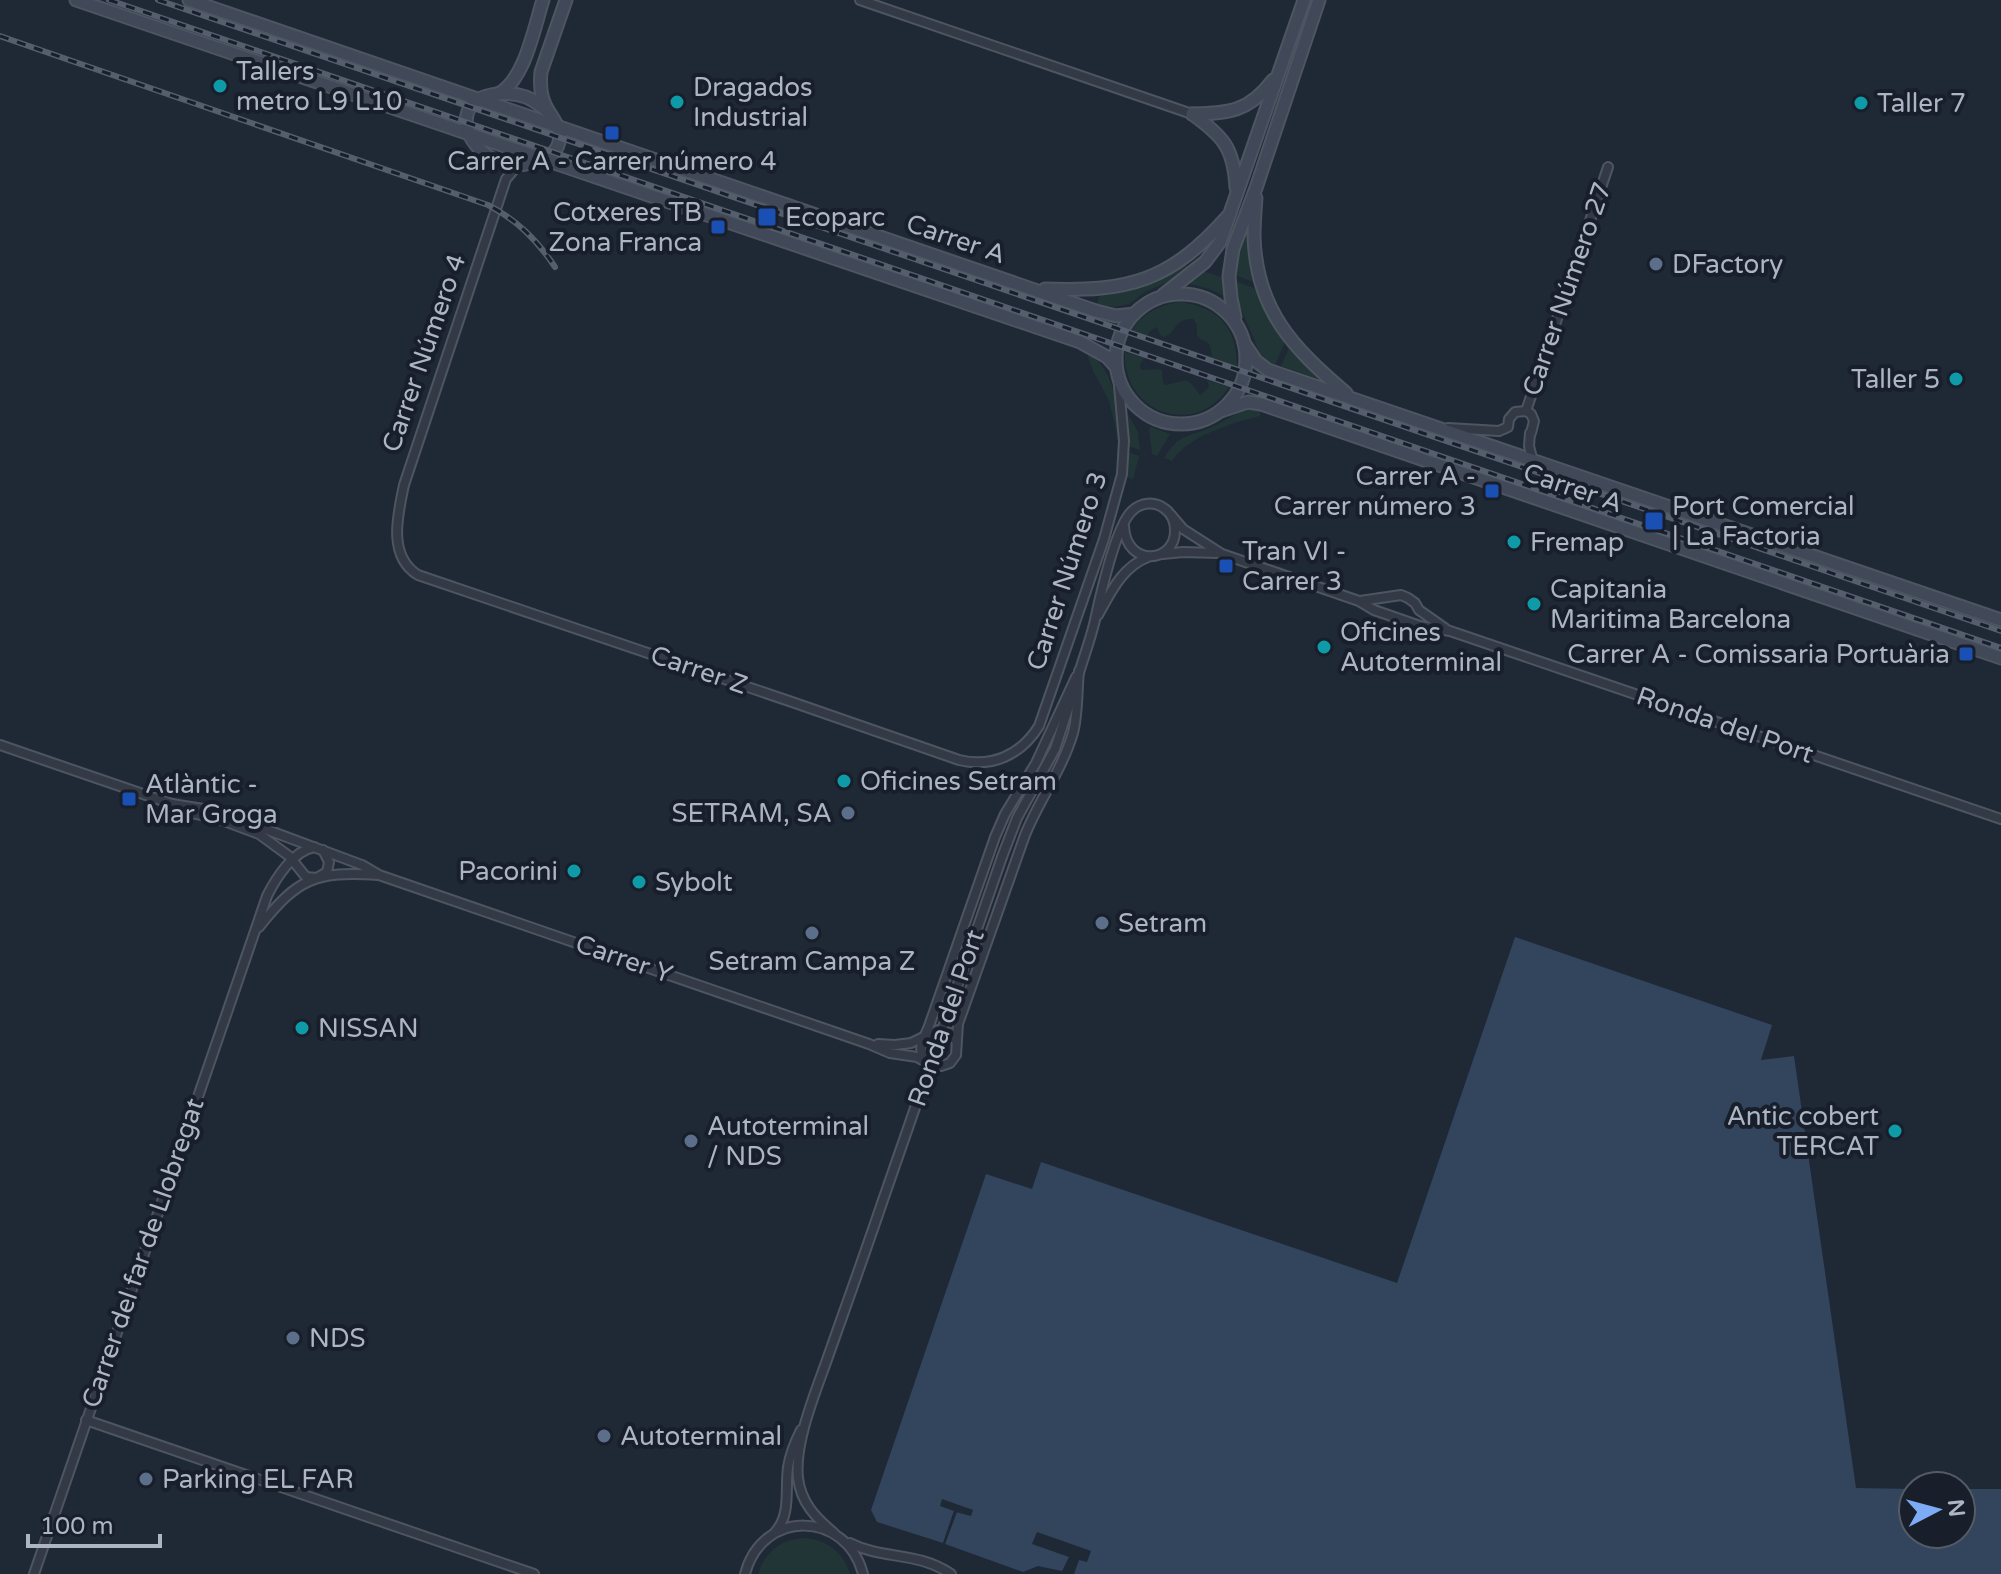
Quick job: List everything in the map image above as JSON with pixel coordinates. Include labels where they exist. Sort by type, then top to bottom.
[{"type":"main road","points":[[76,0],[1080,342],[1107,357],[1134,404],[1150,417],[1185,425],[1221,411],[1236,395],[1243,379],[1246,361],[1244,343],[1229,289],[1230,264],[1319,0]]},
{"type":"main road","points":[[189,0],[558,126]]},
{"type":"main road","points":[[543,0],[517,76],[507,89],[480,99],[467,114],[470,135],[479,147],[503,163],[518,165],[544,159],[551,155],[560,141],[558,126],[547,111],[540,91],[541,72],[566,0]]},
{"type":"main road","points":[[1159,298],[1194,271],[1220,242],[1304,0]]},
{"type":"main road","points":[[1192,114],[1240,109],[1264,92],[1280,70]]},
{"type":"main road","points":[[497,94],[528,98],[547,111]]},
{"type":"main road","points":[[1192,114],[1214,129],[1226,144],[1234,166],[1236,196]]},
{"type":"main road","name":"Carrer A","points":[[558,126],[1111,315],[1134,314]]},
{"type":"main road","points":[[1256,188],[1255,253],[1271,310],[1292,342],[1353,398]]},
{"type":"main road","points":[[1033,289],[1102,289],[1148,278],[1185,258],[1231,212]]},
{"type":"main road","points":[[1117,371],[1116,347],[1125,323],[1143,306],[1159,298],[1186,293],[1205,297],[1221,305],[1238,325]]},
{"type":"main road","name":"Carrer A","points":[[1244,343],[1256,361],[1268,370],[2001,620]]},
{"type":"main road","name":"Carrer A","points":[[1221,411],[1248,402],[1261,404],[2001,658]]},
{"type":"street","points":[[860,0],[1192,114]]},
{"type":"street","name":"Carrer Número 4","points":[[403,561],[397,534],[399,511],[415,447],[506,179],[518,165]]},
{"type":"street","name":"Carrer Número 27","points":[[1526,411],[1608,167]]},
{"type":"street","name":"Carrer Número 3","points":[[1000,760],[1025,744],[1039,726],[1106,531],[1124,458],[1117,371]]},
{"type":"street","points":[[1440,428],[1499,431],[1508,427],[1509,419],[1515,412],[1526,411],[1534,421],[1529,446],[1532,458]]},
{"type":"street","points":[[1094,623],[1099,592],[1130,512],[1145,504],[1160,505],[1183,529],[1222,554]]},
{"type":"street","points":[[1155,556],[1170,546],[1175,535],[1171,515]]},
{"type":"street","points":[[1124,526],[1130,548],[1141,555],[1183,552],[1222,554]]},
{"type":"street","name":"Ronda del Port","points":[[1222,554],[1359,601],[1374,610],[1420,626],[1450,631],[2001,819]]},
{"type":"street","name":"Carrer Número 3","points":[[1094,623],[1121,577],[1136,564],[1155,556]]},
{"type":"street","name":"Carrer Z","points":[[403,561],[418,575],[959,760],[977,763],[1000,760]]},
{"type":"street","name":"Ronda del Port","points":[[1359,601],[1401,595],[1450,631]]},
{"type":"street","name":"Ronda del Port","points":[[807,1419],[1002,857],[1017,818],[1055,749],[1071,706],[1094,623]]},
{"type":"street","points":[[1079,671],[1073,733],[1063,760],[1025,835],[958,1024],[956,1055],[950,1063],[936,1066],[927,1061],[920,1049],[921,1042],[995,837],[1036,763],[1079,671]]},
{"type":"street","points":[[0,745],[172,804],[187,812],[216,818],[259,834],[289,856],[306,877],[379,875]]},
{"type":"street","points":[[172,804],[216,811],[362,865],[379,875]]},
{"type":"street","points":[[254,933],[284,897],[324,874],[328,868],[328,857],[320,849],[311,847],[298,857],[299,869]]},
{"type":"street","name":"Carrer del far de Llobregat","points":[[34,1574],[254,933],[270,890],[292,860],[303,851]]},
{"type":"street","name":"Carrer Y","points":[[379,875],[890,1053],[927,1061]]},
{"type":"street","points":[[869,1044],[911,1043],[934,1031],[943,1030],[953,1036],[957,1046]]},
{"type":"street","points":[[807,1419],[798,1461],[800,1488],[811,1511],[859,1559],[863,1574]]},
{"type":"street","points":[[745,1574],[761,1542],[779,1527],[784,1518],[790,1456],[807,1419]]},
{"type":"street","points":[[86,1420],[534,1574]]},
{"type":"street","points":[[773,1533],[787,1527],[807,1525],[834,1533]]},
{"type":"street","points":[[844,1541],[869,1551],[935,1564],[951,1574]]},
{"type":"shaded area","points":[[1248,213],[1257,283],[1234,275]]},
{"type":"shaded area","points":[[1183,264],[1191,267],[1129,304],[1115,307],[1097,304],[1101,292]]},
{"type":"shaded area","points":[[1203,271],[1224,278],[1225,296],[1189,283]]},
{"type":"shaded area","points":[[1234,281],[1260,290],[1286,340],[1275,365],[1258,350],[1240,306]]},
{"type":"shaded area","points":[[1180,302],[1205,309],[1223,321],[1233,340],[1237,366],[1212,358],[1209,344],[1197,335],[1197,325],[1193,319],[1181,322],[1164,337],[1157,327],[1148,336],[1132,330],[1152,311]]},
{"type":"shaded area","points":[[1290,346],[1326,382],[1281,366]]},
{"type":"shaded area","points":[[1125,352],[1144,358],[1141,370],[1162,370],[1165,385],[1186,381],[1200,395],[1209,387],[1207,380],[1229,387],[1215,403],[1198,412],[1180,415],[1163,412],[1148,404],[1135,391],[1127,373]]},
{"type":"shaded area","points":[[1088,353],[1098,361],[1110,381],[1117,406],[1121,443],[1118,442],[1109,402],[1090,364]]},
{"type":"shaded area","points":[[1125,409],[1138,432],[1140,450],[1128,446]]},
{"type":"shaded area","points":[[1251,409],[1260,409],[1260,416],[1199,438],[1172,461],[1164,458],[1181,439]]},
{"type":"shaded area","points":[[1151,427],[1170,434],[1157,456],[1152,454]]},
{"type":"shaded area","points":[[1128,452],[1139,456],[1133,480],[1126,476]]},
{"type":"shaded area","points":[[802,1538],[819,1541],[832,1548],[843,1559],[850,1574],[758,1574],[774,1548]]},
{"type":"water","points":[[1515,937],[1772,1025],[1761,1060],[1794,1056],[1856,1488],[1897,1489],[1897,1550],[1977,1550],[1977,1489],[2001,1489],[2001,1574],[1074,1574],[1079,1560],[1087,1562],[1091,1551],[1037,1532],[1032,1544],[1069,1557],[1062,1571],[1038,1566],[1023,1572],[945,1544],[957,1512],[973,1510],[954,1511],[943,1543],[877,1522],[871,1510],[986,1174],[1032,1189],[1041,1162],[1397,1283]]},
{"type":"pier","points":[[942,1499],[973,1510],[971,1516],[956,1512],[944,1547],[954,1511],[940,1506]]},
{"type":"railway","points":[[109,0],[2001,648]]},
{"type":"railway","points":[[158,0],[2001,631]]},
{"type":"railway","points":[[0,36],[488,205],[526,232],[555,267]]},
{"type":"place","name":"Tallers metro L9 L10","points":[[220,86]]},
{"type":"place","name":"Dragados Industrial","points":[[677,102]]},
{"type":"place","name":"Taller 7","points":[[1861,103]]},
{"type":"place","name":"Carrer A - Carrer número 4","points":[[612,133]]},
{"type":"place","name":"Ecoparc","points":[[767,217]]},
{"type":"place","name":"Cotxeres TB Zona Franca","points":[[718,227]]},
{"type":"place","name":"DFactory","points":[[1656,264]]},
{"type":"place","name":"Taller 5","points":[[1956,379]]},
{"type":"place","name":"Carrer A - Carrer número 3","points":[[1492,491]]},
{"type":"place","name":"Port Comercial | La Factoria","points":[[1654,521]]},
{"type":"place","name":"Fremap","points":[[1514,542]]},
{"type":"place","name":"Tran VI - Carrer 3","points":[[1226,566]]},
{"type":"place","name":"Capitania Maritima Barcelona","points":[[1534,604]]},
{"type":"place","name":"Oficines Autoterminal","points":[[1324,647]]},
{"type":"place","name":"Carrer A - Comissaria Portuària","points":[[1966,654]]},
{"type":"place","name":"Oficines Setram","points":[[844,781]]},
{"type":"place","name":"Atlàntic - Mar Groga","points":[[129,799]]},
{"type":"place","name":"SETRAM, SA","points":[[848,813]]},
{"type":"place","name":"Pacorini","points":[[574,871]]},
{"type":"place","name":"Sybolt","points":[[639,882]]},
{"type":"place","name":"Setram","points":[[1102,923]]},
{"type":"place","name":"Setram Campa Z","points":[[812,933]]},
{"type":"place","name":"NISSAN","points":[[302,1028]]},
{"type":"place","name":"Antic cobert TERCAT","points":[[1895,1131]]},
{"type":"place","name":"Autoterminal / NDS","points":[[691,1141]]},
{"type":"place","name":"NDS","points":[[293,1338]]},
{"type":"place","name":"Autoterminal","points":[[604,1436]]},
{"type":"place","name":"Parking EL FAR","points":[[146,1479]]}]
